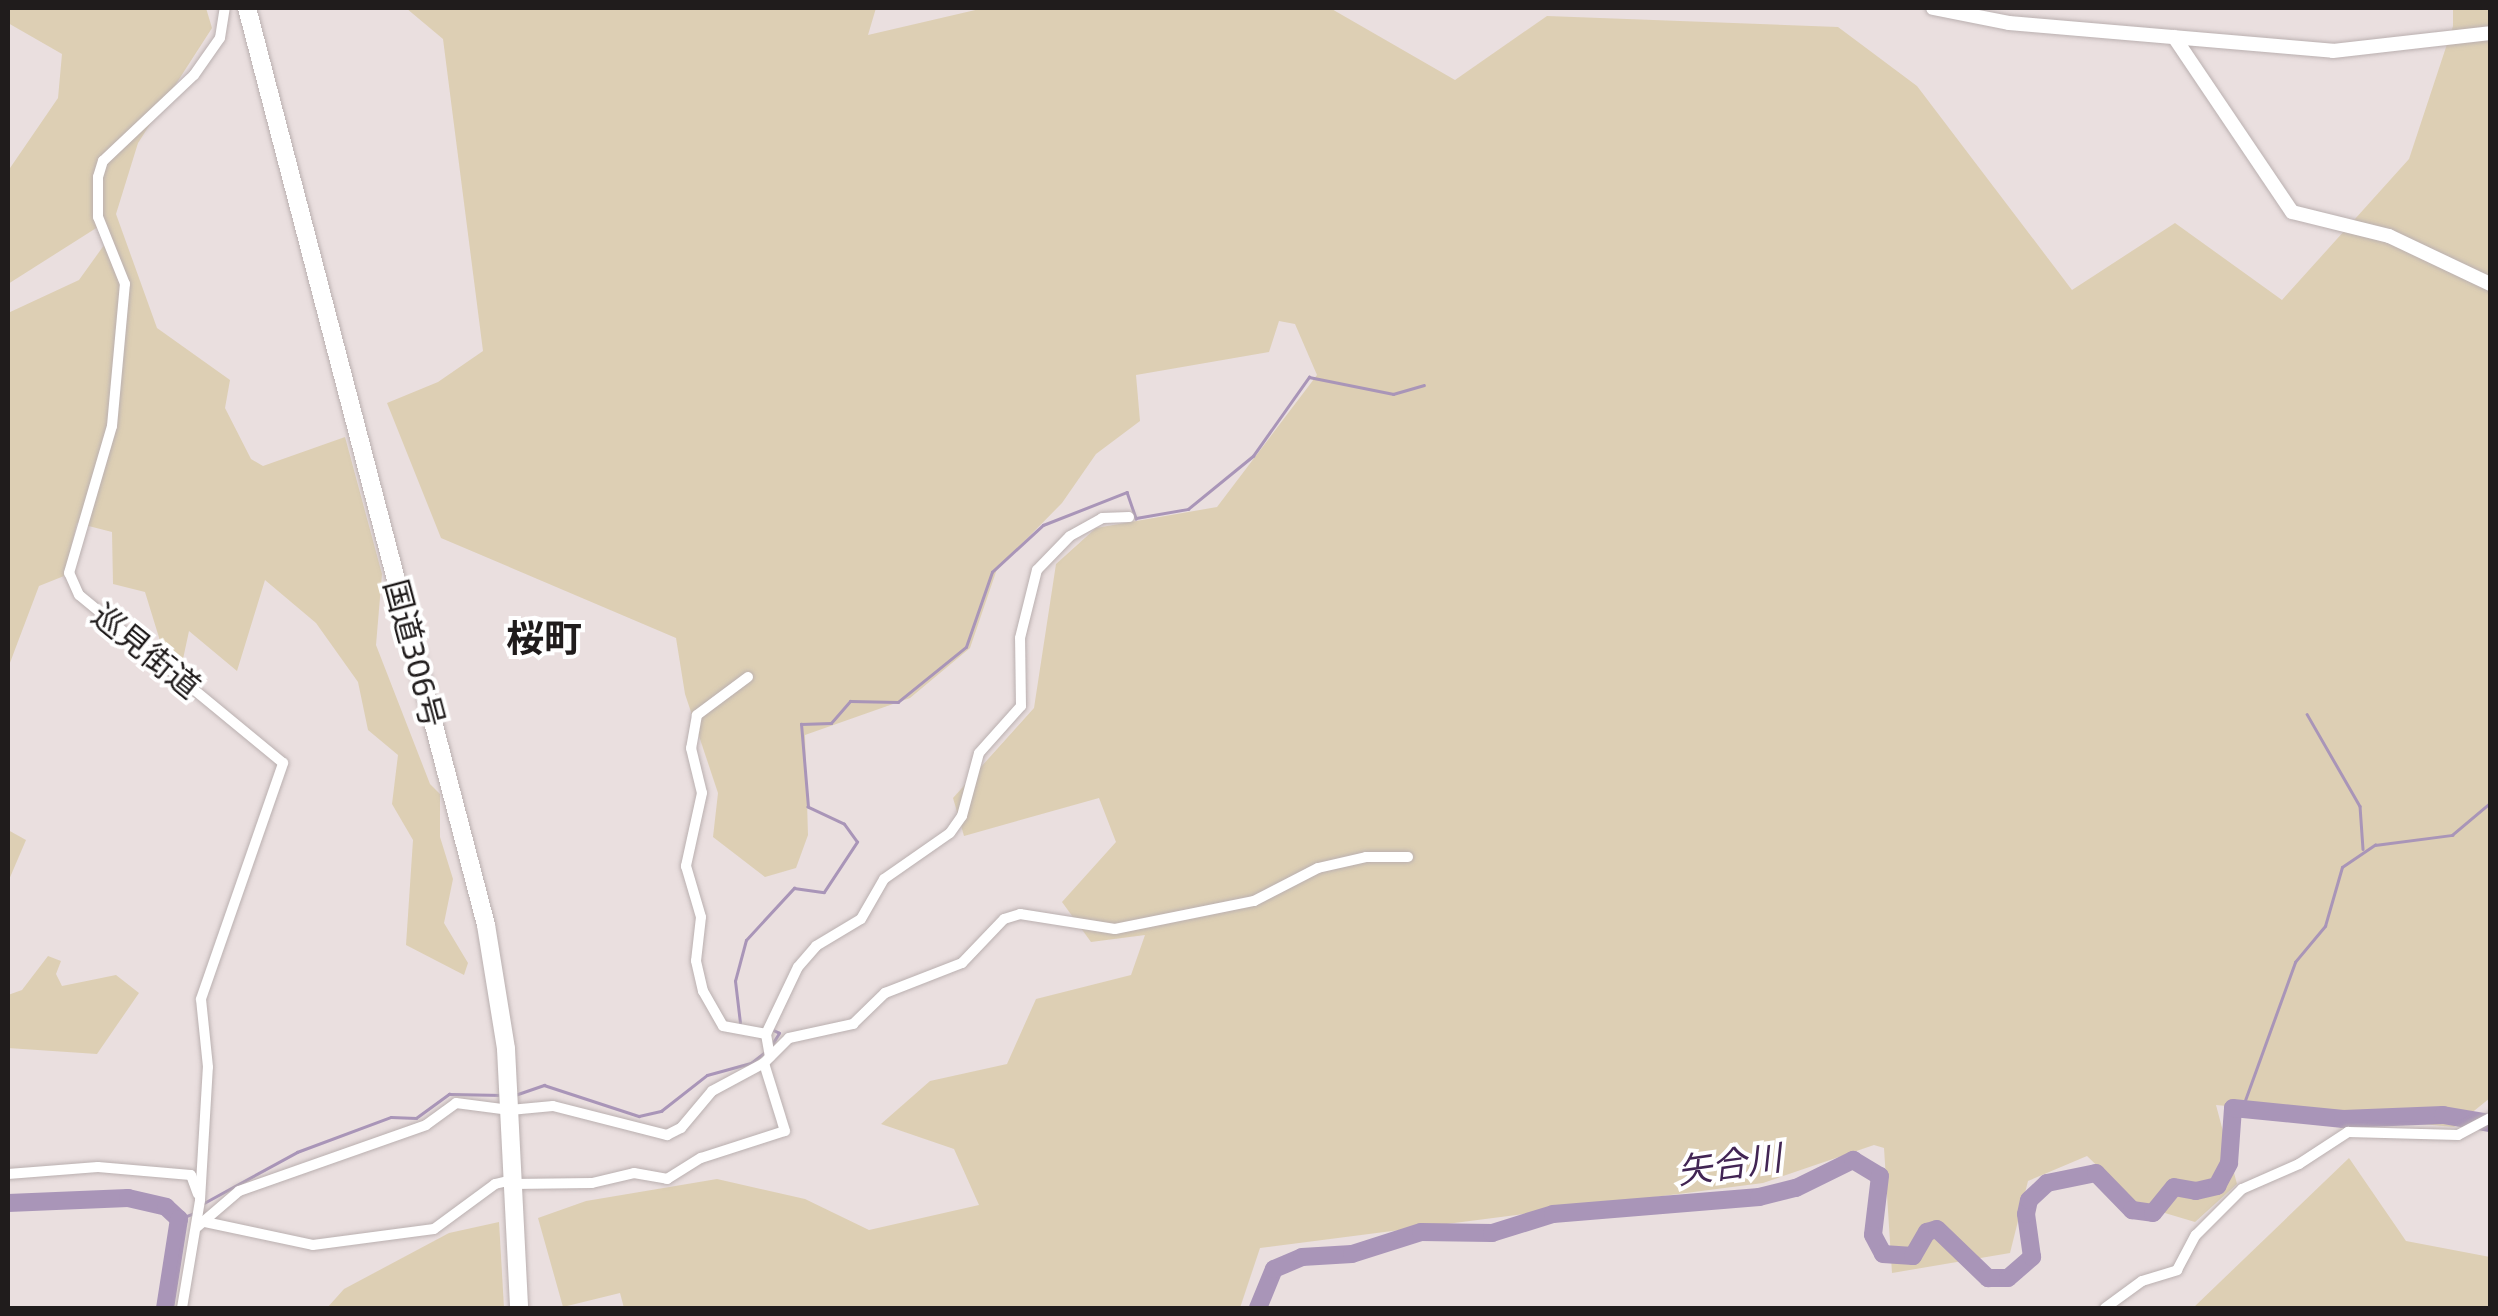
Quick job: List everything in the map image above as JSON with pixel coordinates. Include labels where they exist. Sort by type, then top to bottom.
[{"type":"highway","name":"国道306号","points":[[248,12],[476,881],[510,1100],[519,1308]]},
{"type":"main road","points":[[1933,8],[2009,23],[2355,52],[2490,32]]},
{"type":"main road","points":[[2174,37],[2292,212],[2389,236],[2490,284]]},
{"type":"street","points":[[226,13],[248,12]]},
{"type":"street","name":"巡見街道","points":[[182,1308],[200,1223],[208,1066],[202,998],[282,763],[79,595],[69,574],[112,426],[126,284],[98,217],[98,177],[103,161],[194,76],[226,13]]},
{"type":"street","points":[[200,1223],[313,1244],[434,1229],[495,1184],[592,1183],[634,1173],[667,1178],[700,1158],[785,1132],[768,1044],[798,967],[816,946],[860,918],[884,878],[950,833],[962,816],[979,754],[1021,706],[1020,638],[1037,570],[1070,536],[1102,518],[1130,517]]},
{"type":"street","points":[[748,678],[697,714],[691,748],[702,793],[686,866],[701,916],[696,961],[703,990],[724,1026],[768,1044]]},
{"type":"street","points":[[200,1223],[239,1191],[426,1125],[456,1103],[510,1100],[553,1106],[666,1134],[681,1128],[712,1091],[768,1044],[841,1029],[885,993],[962,963],[1004,919],[1035,916],[1115,929],[1254,901],[1318,868],[1366,857],[1408,857]]},
{"type":"street","points":[[2104,1308],[2142,1281],[2177,1270],[2196,1235],[2242,1189],[2298,1164],[2348,1132],[2458,1135],[2490,1118]]},
{"type":"street","points":[[8,1174],[98,1167],[191,1176],[200,1198]]},
{"type":"shaded area","points":[[8,8],[206,8],[212,28],[138,143],[116,214],[157,328],[230,380],[225,408],[251,459],[263,466],[345,437],[382,574],[376,645],[430,784],[440,794],[440,837],[453,879],[444,923],[468,963],[464,975],[406,945],[413,840],[392,804],[398,755],[368,730],[358,682],[316,623],[265,580],[237,671],[189,631],[183,659],[161,644],[145,592],[113,584],[112,532],[77,523],[64,576],[39,586],[8,668],[8,313],[79,280],[107,241],[101,225],[8,284],[8,171],[58,98],[62,54],[8,23]]},
{"type":"shaded area","points":[[406,8],[876,8],[868,35],[984,8],[1330,8],[1455,80],[1547,16],[1838,27],[1917,86],[2072,290],[2175,223],[2282,300],[2409,159],[2453,26],[2453,8],[2490,8],[2490,1098],[2454,1127],[2216,1105],[2237,1184],[2195,1222],[2138,1205],[2087,1156],[2028,1181],[2010,1253],[1892,1273],[1884,1148],[1874,1145],[1763,1183],[1260,1248],[1240,1308],[624,1308],[620,1293],[563,1307],[538,1218],[586,1201],[717,1179],[805,1199],[869,1230],[979,1205],[954,1149],[881,1124],[930,1081],[1007,1064],[1036,999],[1131,975],[1145,935],[1091,942],[1062,902],[1116,842],[1099,798],[964,836],[953,798],[1034,708],[1056,564],[1096,528],[1217,507],[1317,375],[1295,324],[1279,321],[1269,352],[1136,375],[1140,421],[1096,454],[1062,503],[997,569],[970,648],[910,698],[805,735],[808,835],[796,868],[765,877],[713,837],[718,793],[685,694],[676,638],[441,538],[387,403],[438,382],[483,351],[443,39]]},
{"type":"shaded area","points":[[8,830],[26,840],[8,882]]},
{"type":"shaded area","points":[[48,956],[61,961],[56,974],[62,986],[116,975],[139,993],[97,1054],[8,1048],[8,995],[22,990]]},
{"type":"shaded area","points":[[2349,1158],[2406,1241],[2490,1257],[2490,1308],[2193,1308]]},
{"type":"shaded area","points":[[499,1222],[504,1308],[327,1308],[344,1289],[449,1233]]},
{"type":"waterway","points":[[740,1023],[735,981],[746,940],[794,888],[824,892],[857,842],[844,824],[808,807],[801,724],[831,723],[850,701],[898,702],[966,647],[992,572],[1043,525],[1127,492],[1136,518],[1188,509],[1253,456],[1309,377],[1393,394],[1424,385]]},
{"type":"waterway","points":[[2307,714],[2360,806],[2363,849]]},
{"type":"waterway","points":[[2243,1106],[2295,962],[2325,926],[2342,867],[2375,845],[2452,835],[2490,803]]},
{"type":"waterway","points":[[771,1046],[779,1033],[774,1031]]},
{"type":"waterway","points":[[515,1095],[544,1085],[639,1116],[661,1111],[707,1075],[751,1063],[765,1052]]},
{"type":"waterway","points":[[204,1203],[297,1152],[391,1117],[416,1118],[449,1094],[502,1095]]},
{"type":"waterway","name":"矢合川","points":[[1258,1308],[1274,1269],[1302,1257],[1352,1254],[1421,1232],[1492,1233],[1553,1214],[1759,1197],[1796,1188],[1853,1160],[1880,1176],[1873,1235],[1883,1254],[1913,1256],[1927,1232],[1937,1229],[1988,1278],[2008,1278],[2032,1257],[2026,1214],[2029,1200],[2047,1183],[2096,1173],[2132,1210],[2153,1213],[2174,1187],[2196,1191],[2217,1186],[2229,1163],[2233,1108],[2343,1119],[2443,1115],[2490,1123]]},
{"type":"waterway","name":"矢合川","points":[[8,1203],[128,1198],[166,1207],[179,1219],[165,1308]]},
{"type":"waterway","points":[[179,1219],[195,1213]]},
{"type":"district","name":"桜町","points":[[544,638]]}]
